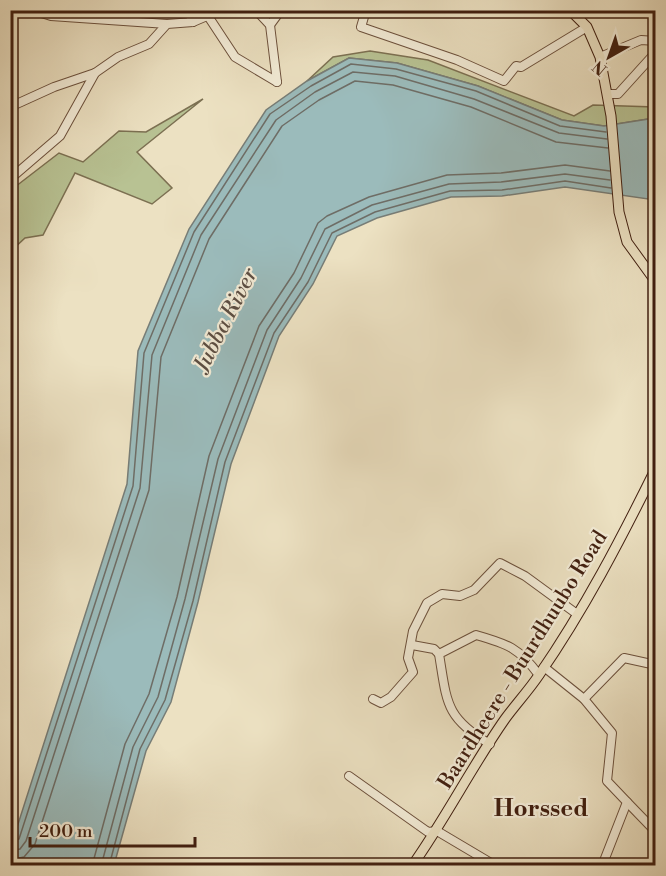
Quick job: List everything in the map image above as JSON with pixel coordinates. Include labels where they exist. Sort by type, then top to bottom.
[{"type":"main road","points":[[570,10],[587,27],[600,57],[610,116],[619,212],[627,242],[656,282]]},
{"type":"main road","name":"Baardheere - Buurdhuubo Road","points":[[412,866],[505,719],[542,671],[578,614],[621,540],[656,468]]},
{"type":"street","points":[[32,10],[167,24],[193,22],[221,10]]},
{"type":"street","points":[[187,10],[193,22]]},
{"type":"street","points":[[208,16],[235,57],[277,82],[270,25],[256,10]]},
{"type":"street","points":[[270,25],[281,10]]},
{"type":"street","points":[[366,10],[361,27],[457,60],[504,81],[516,66],[521,67],[587,27]]},
{"type":"street","points":[[10,107],[54,87],[95,73],[118,57],[149,44],[167,24]]},
{"type":"street","points":[[600,57],[641,40],[656,41]]},
{"type":"street","points":[[607,94],[618,94],[656,52]]},
{"type":"street","points":[[10,178],[60,136],[95,73]]},
{"type":"street","points":[[373,699],[381,703],[391,697],[413,672],[408,657],[413,631],[427,603],[442,594],[460,596],[474,590],[500,563],[554,595],[578,614]]},
{"type":"street","points":[[440,654],[476,635],[508,644],[529,662],[584,699],[612,733],[607,781],[656,832]]},
{"type":"street","points":[[412,645],[434,650],[440,654],[452,714],[475,735],[490,744]]},
{"type":"street","points":[[584,699],[624,658],[656,665]]},
{"type":"street","points":[[350,776],[428,832],[436,831],[496,866]]},
{"type":"street","points":[[602,866],[627,802]]},
{"type":"street","points":[[650,866],[656,852]]},
{"type":"green space","points":[[370,51],[428,60],[574,116],[593,105],[655,107],[655,118],[604,126],[562,120],[478,86],[397,63],[349,58],[307,81],[333,57]]},
{"type":"green space","points":[[203,99],[137,152],[172,188],[152,204],[75,173],[43,235],[25,238],[11,251],[11,190],[59,153],[83,162],[119,131],[146,132]]},
{"type":"water","name":"Jubba River","points":[[349,58],[397,63],[478,86],[562,120],[604,126],[655,118],[655,200],[565,187],[502,196],[451,197],[377,218],[337,236],[313,284],[279,336],[231,464],[171,702],[146,751],[114,865],[11,866],[11,846],[127,484],[138,351],[189,229],[266,110],[307,81]]},
{"type":"district","name":"Horssed","points":[[541,809]]}]
